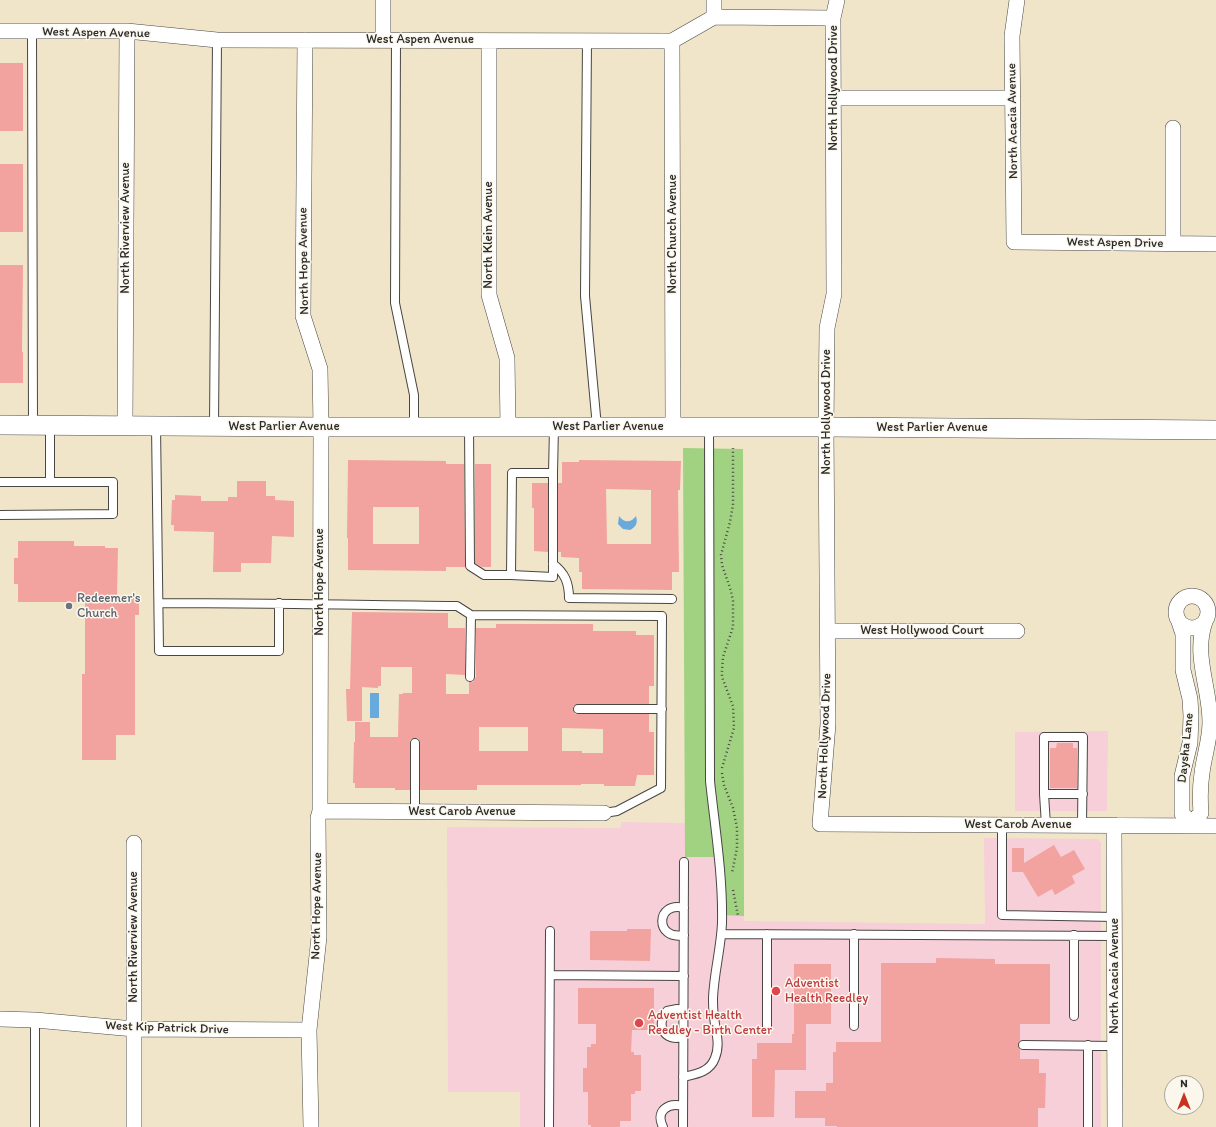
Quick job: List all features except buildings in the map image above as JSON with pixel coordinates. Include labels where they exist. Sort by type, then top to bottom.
[{"type":"street","points":[[383,0],[389,40]]},
{"type":"street","points":[[714,0],[714,17],[833,18]]},
{"type":"street","name":"North Hollywood Drive","points":[[820,824],[828,724],[826,427],[827,328],[834,294],[833,18],[837,0]]},
{"type":"street","name":"North Acacia Avenue","points":[[1014,242],[1012,36],[1017,0]]},
{"type":"street","name":"West Aspen Avenue","points":[[0,31],[127,31],[217,40],[672,41],[714,17]]},
{"type":"street","name":"North Riverview Avenue","points":[[125,425],[127,31]]},
{"type":"street","name":"North Hope Avenue","points":[[305,40],[303,316],[320,369],[321,427],[320,811],[318,818],[319,937],[310,1030],[311,1127]]},
{"type":"street","name":"North Klein Avenue","points":[[489,41],[489,295],[507,358],[508,427]]},
{"type":"street","name":"North Church Avenue","points":[[672,41],[673,427]]},
{"type":"street","points":[[833,98],[1013,98]]},
{"type":"street","points":[[1173,128],[1173,244]]},
{"type":"street","name":"West Aspen Drive","points":[[1014,242],[1216,244]]},
{"type":"street","name":"West Parlier Avenue","points":[[0,425],[321,427],[826,427],[1216,430]]},
{"type":"street","name":"Daysha Lane","points":[[1192,653],[1208,617],[1207,606],[1200,598],[1194,596],[1183,599],[1176,608],[1176,614],[1192,653],[1196,686],[1208,698],[1210,723],[1197,751],[1201,775],[1191,794],[1195,820]]},
{"type":"street","points":[[1178,619],[1186,627],[1191,628],[1196,628],[1205,622]]},
{"type":"street","name":"West Hollywood Court","points":[[828,631],[1017,631]]},
{"type":"street","name":"West Carob Avenue","points":[[320,811],[604,813]]},
{"type":"street","name":"West Carob Avenue","points":[[820,824],[1114,825],[1195,820],[1216,826]]},
{"type":"street","name":"North Acacia Avenue","points":[[1114,825],[1115,1127]]},
{"type":"street","name":"North Riverview Avenue","points":[[134,843],[134,1127]]},
{"type":"street","name":"West Kip Patrick Drive","points":[[0,1019],[35,1020],[134,1029],[310,1030]]},
{"type":"lane","points":[[32,31],[41,425],[50,482]]},
{"type":"lane","points":[[214,426],[217,40]]},
{"type":"lane","points":[[389,40],[395,303],[414,395],[414,427]]},
{"type":"lane","points":[[587,41],[586,296],[597,427]]},
{"type":"lane","points":[[156,426],[159,651],[279,651],[279,603]]},
{"type":"lane","points":[[469,427],[470,566],[484,575],[566,577]]},
{"type":"lane","points":[[553,577],[554,427]]},
{"type":"lane","points":[[683,1077],[699,1073],[712,1064],[715,1058],[717,1040],[714,1015],[714,994],[721,934],[721,871],[710,781],[709,427]]},
{"type":"lane","points":[[511,575],[512,473],[553,473]]},
{"type":"lane","points":[[0,482],[113,482],[113,514],[0,515]]},
{"type":"lane","points":[[553,564],[566,577],[570,598],[672,598]]},
{"type":"lane","points":[[159,603],[279,603],[320,605],[457,606],[471,615],[662,616],[661,788],[617,811],[604,813]]},
{"type":"lane","points":[[470,677],[471,615]]},
{"type":"lane","points":[[578,709],[662,709]]},
{"type":"lane","points":[[1046,825],[1044,794],[1044,737],[1083,737],[1082,825]]},
{"type":"lane","points":[[414,812],[415,743]]},
{"type":"lane","points":[[1044,794],[1083,794]]},
{"type":"lane","points":[[1002,825],[1002,915],[1115,917]]},
{"type":"lane","points":[[683,1127],[684,862]]},
{"type":"lane","points":[[684,908],[678,906],[668,909],[662,918],[662,923],[667,932],[671,935],[684,935]]},
{"type":"lane","points":[[549,1127],[550,931]]},
{"type":"lane","points":[[721,934],[1115,936]]},
{"type":"lane","points":[[767,1027],[768,934]]},
{"type":"lane","points":[[854,934],[854,1026]]},
{"type":"lane","points":[[1074,935],[1074,1016]]},
{"type":"lane","points":[[550,975],[684,976]]},
{"type":"lane","points":[[683,1010],[677,1009],[667,1012],[662,1020],[662,1025],[663,1030],[671,1037],[683,1037]]},
{"type":"lane","points":[[35,1020],[35,1127]]},
{"type":"lane","points":[[1024,1045],[1115,1046]]},
{"type":"lane","points":[[1088,1046],[1088,1127]]},
{"type":"lane","points":[[663,1127],[660,1121],[666,1107],[676,1104],[683,1106]]},
{"type":"path","points":[[732,877],[737,848],[737,828],[734,813],[724,785],[722,772],[723,761],[733,734],[734,720],[733,706],[722,676],[722,671],[723,657],[732,627],[734,610],[732,591],[722,565],[721,555],[730,522],[732,505],[733,448]]},
{"type":"path","points":[[732,883],[738,916]]},
{"type":"shaded area","points":[[1108,731],[1107,811],[1015,811],[1015,732]]},
{"type":"shaded area","name":"Adventist Health Reedley","points":[[622,822],[743,824],[744,921],[985,924],[984,838],[1098,839],[1101,843],[1101,1127],[520,1127],[520,1092],[448,1092],[447,827],[620,828]]},
{"type":"green space","points":[[683,448],[743,449],[744,916],[722,915],[720,857],[685,857]]},
{"type":"water","points":[[619,516],[625,521],[630,521],[636,516],[637,521],[634,528],[630,530],[623,529],[618,524]]},
{"type":"water","points":[[370,693],[379,693],[379,718],[370,718]]},
{"type":"place","name":"Redeemer's Church","points":[[69,606]]},
{"type":"place","name":"Adventist Health Reedley","points":[[776,991]]},
{"type":"place","name":"Adventist Health Reedley - Birth Center","points":[[639,1023]]}]
